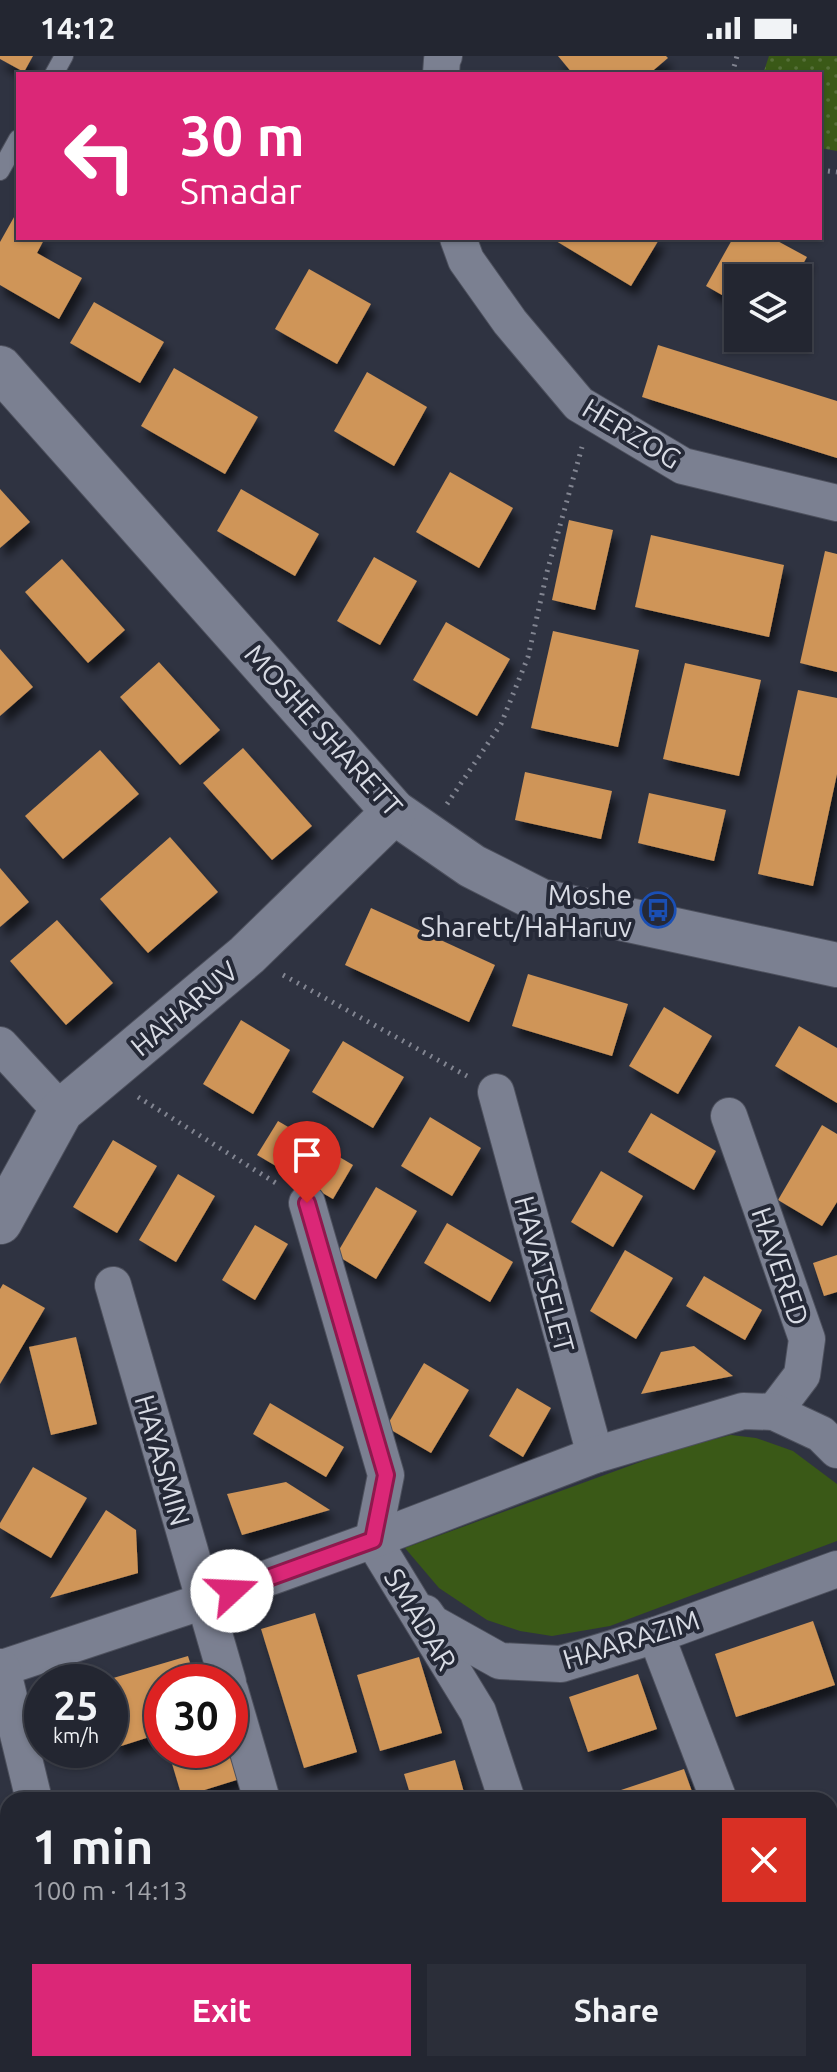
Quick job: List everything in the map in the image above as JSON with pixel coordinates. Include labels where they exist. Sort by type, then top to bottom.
[{"type":"street","name":"HERZOG","points":[[459,240],[466,260],[510,322],[579,404],[683,466],[837,503]]},
{"type":"street","name":"MOSHE SHARETT","points":[[0,368],[411,824],[472,866],[541,901],[837,965]]},
{"type":"street","name":"HAHARUV","points":[[0,1222],[61,1111],[247,955],[411,824]]},
{"type":"street","points":[[0,1045],[61,1111]]},
{"type":"street","name":"HAVATSELET","points":[[496,1092],[595,1455]]},
{"type":"street","name":"HAVERED","points":[[729,1116],[807,1339],[802,1375],[774,1412]]},
{"type":"street","name":"SMADAR","points":[[307,1203],[386,1475],[373,1540],[478,1712],[504,1792]]},
{"type":"street","name":"HAYASMIN","points":[[113,1285],[223,1664]]},
{"type":"street","points":[[32,1792],[1,1667],[204,1601],[595,1455],[743,1411],[774,1412],[821,1434],[837,1450]]},
{"type":"street","name":"HAARAZIM","points":[[373,1540],[432,1623],[500,1661],[561,1664],[656,1635],[837,1569]]},
{"type":"street","points":[[656,1635],[716,1792]]},
{"type":"street","points":[[248,1752],[260,1792]]},
{"type":"lane","points":[[0,171],[16,143]]},
{"type":"path","points":[[411,824],[501,724],[528,657],[547,572],[592,412]]},
{"type":"path","points":[[247,955],[496,1092]]},
{"type":"path","points":[[103,1075],[307,1203]]},
{"type":"green space","points":[[769,56],[837,56],[837,151],[822,148],[822,72],[764,72]]},
{"type":"green space","points":[[731,1435],[756,1438],[793,1451],[837,1484],[837,1541],[610,1626],[552,1636],[520,1631],[487,1620],[439,1588],[405,1548],[673,1450]]},
{"type":"building","points":[[0,56],[33,56],[24,72],[0,59]]},
{"type":"building","points":[[558,56],[668,58],[651,72],[571,72]]},
{"type":"building","points":[[16,214],[16,240],[44,240],[37,253],[82,278],[59,319],[0,285],[0,242]]},
{"type":"building","points":[[554,240],[659,240],[631,286]]},
{"type":"building","points":[[732,240],[776,240],[807,257],[803,264],[724,264],[724,296],[706,286]]},
{"type":"building","points":[[309,269],[371,304],[337,364],[275,329]]},
{"type":"building","points":[[94,302],[164,342],[140,383],[70,343]]},
{"type":"building","points":[[658,345],[837,401],[837,458],[642,397]]},
{"type":"building","points":[[174,368],[258,417],[225,474],[141,426]]},
{"type":"building","points":[[367,372],[427,407],[394,466],[334,431]]},
{"type":"building","points":[[450,472],[513,508],[479,568],[416,532]]},
{"type":"building","points":[[0,489],[30,522],[0,548]]},
{"type":"building","points":[[241,489],[319,534],[295,576],[217,531]]},
{"type":"building","points":[[569,520],[613,530],[595,610],[552,600]]},
{"type":"building","points":[[651,535],[784,565],[769,637],[635,607]]},
{"type":"building","points":[[825,551],[837,554],[837,672],[800,663]]},
{"type":"building","points":[[374,557],[417,581],[380,645],[337,621]]},
{"type":"building","points":[[62,559],[125,630],[88,663],[25,592]]},
{"type":"building","points":[[446,622],[510,659],[477,716],[413,680]]},
{"type":"building","points":[[553,631],[639,650],[618,747],[531,728]]},
{"type":"building","points":[[0,649],[33,687],[0,716]]},
{"type":"building","points":[[159,662],[220,730],[180,765],[120,697]]},
{"type":"building","points":[[685,663],[761,680],[739,776],[663,759]]},
{"type":"building","points":[[798,690],[837,698],[837,774],[813,886],[758,874]]},
{"type":"building","points":[[243,748],[312,826],[272,860],[203,783]]},
{"type":"building","points":[[100,750],[139,794],[63,859],[25,816]]},
{"type":"building","points":[[525,772],[612,791],[601,839],[515,820]]},
{"type":"building","points":[[649,793],[726,810],[714,861],[638,843]]},
{"type":"building","points":[[170,837],[218,892],[148,953],[100,899]]},
{"type":"building","points":[[0,868],[29,902],[0,927]]},
{"type":"building","points":[[371,908],[495,965],[469,1022],[345,965]]},
{"type":"building","points":[[57,920],[113,983],[66,1025],[10,961]]},
{"type":"building","points":[[528,974],[628,1004],[612,1056],[512,1026]]},
{"type":"building","points":[[664,1007],[712,1036],[678,1094],[629,1066]]},
{"type":"building","points":[[241,1020],[290,1050],[253,1114],[203,1084]]},
{"type":"building","points":[[799,1026],[837,1048],[837,1103],[775,1066]]},
{"type":"building","points":[[343,1041],[404,1077],[373,1128],[312,1092]]},
{"type":"building","points":[[651,1113],[716,1151],[694,1190],[628,1152]]},
{"type":"building","points":[[430,1117],[481,1148],[452,1196],[401,1166]]},
{"type":"building","points":[[278,1121],[353,1165],[333,1199],[257,1155]]},
{"type":"building","points":[[822,1125],[837,1134],[837,1202],[822,1226],[778,1200]]},
{"type":"building","points":[[113,1140],[157,1166],[117,1233],[73,1207]]},
{"type":"building","points":[[601,1171],[643,1196],[613,1247],[571,1222]]},
{"type":"building","points":[[178,1174],[215,1196],[176,1262],[139,1240]]},
{"type":"building","points":[[376,1187],[417,1211],[376,1279],[336,1255]]},
{"type":"building","points":[[447,1223],[513,1262],[490,1302],[424,1263]]},
{"type":"building","points":[[255,1225],[288,1244],[255,1300],[222,1280]]},
{"type":"building","points":[[625,1250],[673,1278],[636,1339],[590,1311]]},
{"type":"building","points":[[837,1255],[837,1292],[824,1296],[813,1263]]},
{"type":"building","points":[[704,1276],[762,1310],[745,1340],[686,1306]]},
{"type":"building","points":[[3,1284],[45,1308],[0,1384],[0,1289]]},
{"type":"building","points":[[76,1337],[97,1424],[51,1435],[29,1347]]},
{"type":"building","points":[[694,1346],[733,1376],[641,1394],[661,1352]]},
{"type":"building","points":[[424,1363],[469,1390],[431,1453],[386,1427]]},
{"type":"building","points":[[517,1388],[551,1408],[523,1457],[489,1436]]},
{"type":"building","points":[[270,1403],[344,1447],[326,1477],[253,1434]]},
{"type":"building","points":[[33,1467],[87,1498],[51,1558],[0,1528]]},
{"type":"building","points":[[286,1482],[330,1510],[242,1535],[227,1494]]},
{"type":"building","points":[[106,1510],[136,1530],[138,1573],[50,1598]]},
{"type":"building","points":[[315,1613],[357,1752],[304,1768],[261,1629]]},
{"type":"building","points":[[813,1621],[835,1685],[736,1717],[715,1654]]},
{"type":"building","points":[[188,1656],[190,1664],[161,1664]]},
{"type":"building","points":[[419,1657],[442,1733],[380,1751],[357,1675]]},
{"type":"building","points":[[144,1669],[144,1739],[128,1744],[128,1674]]},
{"type":"building","points":[[638,1674],[657,1729],[588,1752],[569,1697]]},
{"type":"building","points":[[455,1760],[464,1792],[410,1792],[404,1774]]},
{"type":"building","points":[[173,1768],[238,1768],[243,1778],[198,1792],[180,1792]]},
{"type":"building","points":[[684,1769],[692,1792],[622,1792]]},
{"type":"place","name":"Moshe Sharett/HaHaruv","points":[[658,910]]},
{"type":"route","points":[[232,1591],[373,1540],[386,1475],[307,1203]]}]
